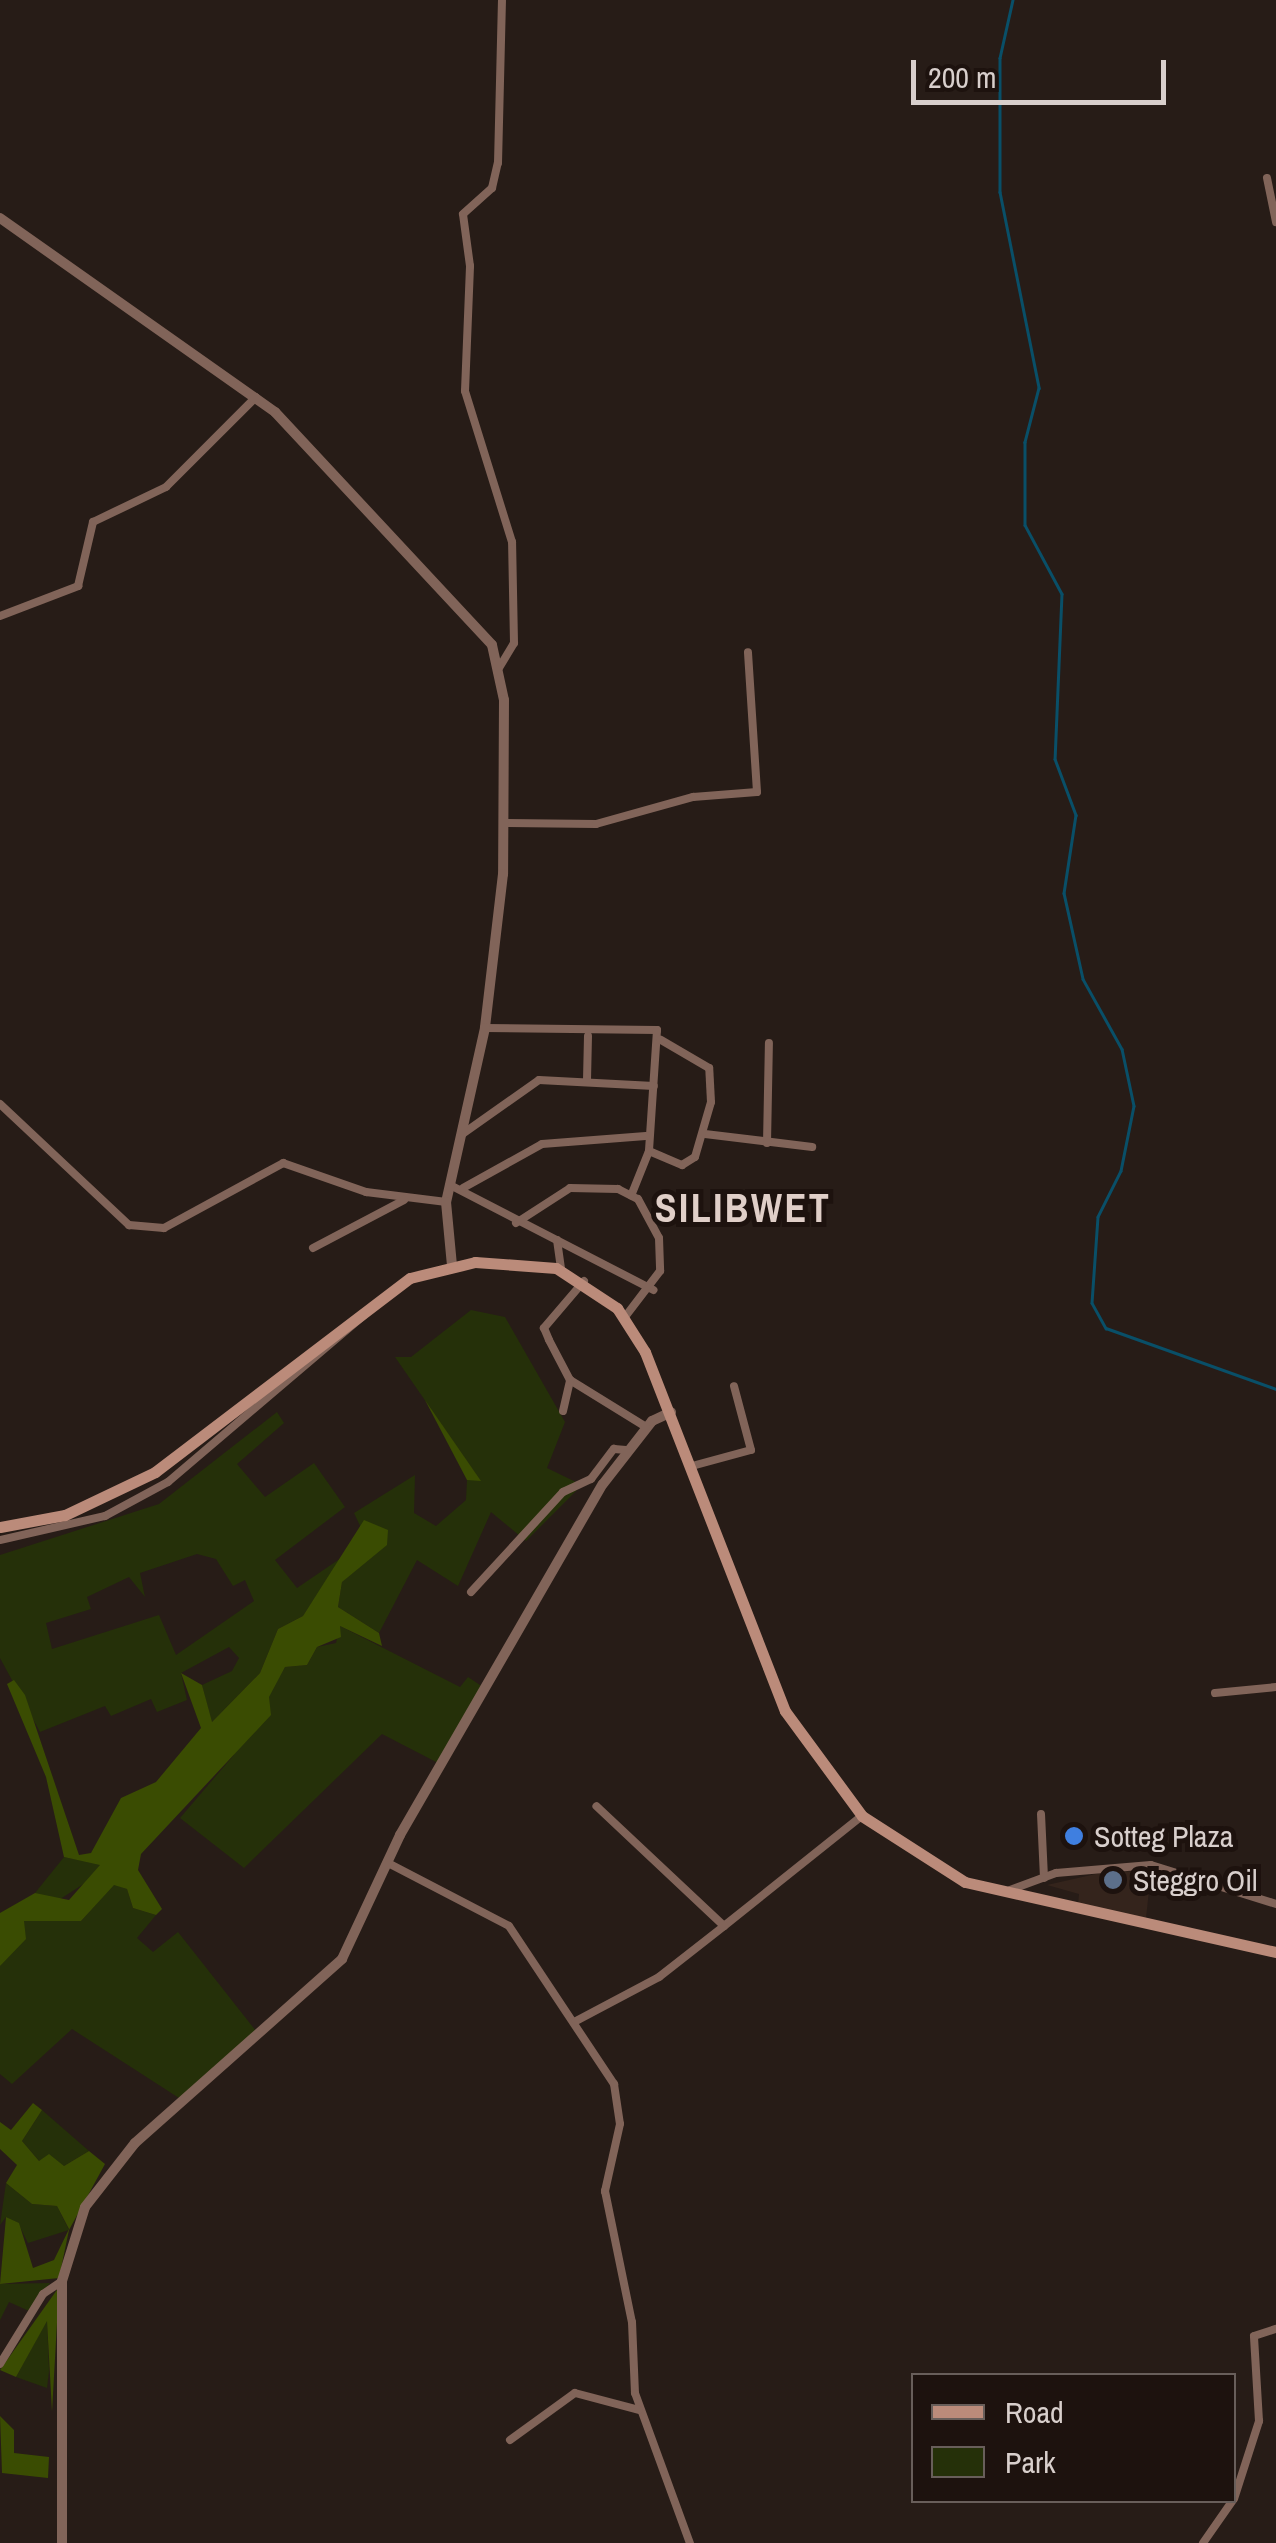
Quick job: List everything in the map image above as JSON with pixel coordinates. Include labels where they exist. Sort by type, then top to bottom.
[{"type":"main road","points":[[0,1528],[65,1515],[155,1472],[367,1306],[452,1266],[521,1260],[561,1270],[584,1282],[624,1317],[672,1412],[784,1711],[862,1816],[920,1860],[1002,1892],[1276,1952]]},
{"type":"street","points":[[499,668],[514,643],[512,542],[465,391],[462,214],[492,188],[498,163],[502,0]]},
{"type":"street","points":[[1266,178],[1276,222]]},
{"type":"street","points":[[0,218],[256,397],[469,611],[499,668],[506,823],[485,1028],[446,1202],[452,1266]]},
{"type":"street","points":[[0,616],[78,586],[93,522],[166,487],[256,397]]},
{"type":"street","points":[[506,823],[596,824],[692,797],[757,792],[748,652]]},
{"type":"street","points":[[485,1028],[588,1036],[657,1030],[661,1040],[646,1136],[650,1151],[631,1196]]},
{"type":"street","points":[[587,1080],[588,1036]]},
{"type":"street","points":[[650,1151],[682,1166],[705,1134],[709,1068],[661,1040]]},
{"type":"street","points":[[767,1143],[769,1043]]},
{"type":"street","points":[[461,1135],[539,1080],[654,1086]]},
{"type":"street","points":[[0,1104],[130,1225],[164,1228],[283,1164],[404,1200],[446,1202]]},
{"type":"street","points":[[705,1134],[812,1147]]},
{"type":"street","points":[[463,1188],[542,1144],[646,1136]]},
{"type":"street","points":[[450,1185],[463,1188],[516,1223],[558,1240],[653,1290]]},
{"type":"street","points":[[516,1223],[570,1188],[631,1196],[659,1238],[653,1290],[624,1317]]},
{"type":"street","points":[[313,1248],[404,1200]]},
{"type":"street","points":[[558,1240],[561,1270]]},
{"type":"street","points":[[584,1282],[544,1328],[570,1380],[646,1427]]},
{"type":"street","points":[[0,1540],[105,1516],[168,1482],[349,1336],[367,1306]]},
{"type":"street","points":[[563,1411],[570,1380]]},
{"type":"street","points":[[692,1466],[751,1450],[734,1386]]},
{"type":"street","points":[[62,2543],[62,2281],[69,2240],[104,2176],[342,1959],[388,1863],[626,1450],[646,1427],[672,1412]]},
{"type":"street","points":[[471,1592],[562,1492],[591,1479],[614,1449],[626,1450]]},
{"type":"street","points":[[1215,1693],[1276,1686]]},
{"type":"street","points":[[596,1806],[724,1926]]},
{"type":"street","points":[[1041,1814],[1044,1878]]},
{"type":"street","points":[[576,2021],[658,1977],[862,1816]]},
{"type":"street","points":[[388,1863],[510,1926],[576,2021],[619,2100],[605,2191],[639,2410],[690,2543]]},
{"type":"street","points":[[1002,1892],[1044,1878],[1150,1864],[1276,1904]]},
{"type":"street","points":[[0,2364],[43,2294],[62,2281]]},
{"type":"street","points":[[1236,2491],[1259,2422],[1254,2336],[1276,2329]]},
{"type":"street","points":[[510,2440],[575,2393],[639,2410]]},
{"type":"street","points":[[1203,2543],[1231,2503]]},
{"type":"shaded area","points":[[1109,1871],[1151,1872],[1146,1918],[1078,1905],[1079,1894],[1047,1885]]},
{"type":"green space","points":[[471,1310],[505,1317],[565,1422],[547,1468],[582,1485],[526,1541],[491,1512],[458,1586],[417,1560],[379,1633],[338,1607],[342,1582],[372,1551],[354,1513],[415,1475],[414,1513],[436,1526],[466,1500],[467,1480],[480,1480],[395,1357],[411,1357]]},
{"type":"green space","points":[[425,1400],[481,1481],[467,1480]]},
{"type":"green space","points":[[277,1412],[284,1423],[237,1464],[265,1497],[314,1463],[345,1507],[275,1560],[297,1588],[341,1558],[303,1616],[278,1629],[260,1673],[211,1723],[202,1685],[232,1671],[239,1658],[229,1647],[181,1673],[187,1700],[157,1712],[151,1699],[111,1716],[105,1706],[40,1732],[0,1658],[0,1555],[159,1504]],"holes":[[[197,1554],[216,1559],[233,1586],[245,1580],[254,1601],[176,1655],[159,1615],[52,1649],[46,1623],[91,1609],[87,1597],[129,1577],[145,1597],[140,1573]]]},
{"type":"green space","points":[[364,1520],[388,1530],[387,1545],[342,1582],[338,1607],[379,1633],[382,1646],[340,1626],[341,1637],[317,1647],[307,1665],[285,1667],[269,1697],[271,1715],[141,1854],[138,1870],[162,1909],[156,1915],[133,1908],[127,1889],[114,1885],[81,1921],[24,1921],[26,1939],[0,1966],[0,1913],[35,1893],[69,1900],[100,1865],[64,1857],[46,1777],[7,1684],[14,1680],[25,1695],[79,1855],[91,1853],[121,1798],[156,1782],[201,1728],[181,1673],[202,1685],[212,1722],[260,1673],[278,1629],[303,1616]]},
{"type":"green space","points":[[340,1626],[460,1687],[468,1677],[483,1687],[440,1764],[382,1734],[244,1868],[180,1818],[233,1756],[285,1667],[307,1665],[317,1647],[336,1643]]},
{"type":"green space","points":[[64,1857],[101,1864],[99,1874],[54,1903],[35,1893]]},
{"type":"green space","points":[[114,1884],[127,1889],[133,1908],[156,1915],[137,1938],[153,1952],[178,1932],[256,2031],[179,2098],[72,2029],[12,2084],[0,2074],[0,1966],[24,1921],[81,1921]]},
{"type":"green space","points":[[33,2103],[42,2110],[22,2141],[39,2161],[49,2154],[64,2166],[89,2151],[105,2164],[69,2230],[59,2278],[0,2284],[6,2217],[19,2223],[33,2268],[54,2260],[69,2229],[57,2206],[32,2204],[6,2183],[17,2165],[0,2149],[0,2122],[11,2130]]},
{"type":"green space","points":[[42,2110],[89,2151],[64,2166],[40,2162],[22,2141]]},
{"type":"green space","points":[[6,2183],[32,2204],[57,2206],[69,2230],[28,2243],[18,2223],[6,2217],[0,2225]]},
{"type":"green space","points":[[50,2283],[29,2311],[9,2302],[0,2320],[0,2284]]},
{"type":"green space","points":[[59,2287],[52,2412],[47,2321],[16,2377],[0,2370]]},
{"type":"green space","points":[[47,2319],[49,2371],[47,2388],[16,2377]]},
{"type":"green space","points":[[0,2416],[14,2430],[14,2453],[49,2457],[48,2478],[2,2473]]},
{"type":"waterway","points":[[1013,0],[1000,58],[1000,192],[1039,388],[1025,442],[1025,525],[1062,594],[1055,759],[1076,815],[1064,893],[1083,979],[1122,1049],[1134,1106],[1121,1171],[1098,1217],[1092,1303],[1106,1328],[1276,1389]]},
{"type":"place","name":"Sotteg Plaza","points":[[1074,1836]]},
{"type":"place","name":"Steggro Oil","points":[[1113,1880]]},
{"type":"district","name":"SILIBWET","points":[[743,1208]]}]
